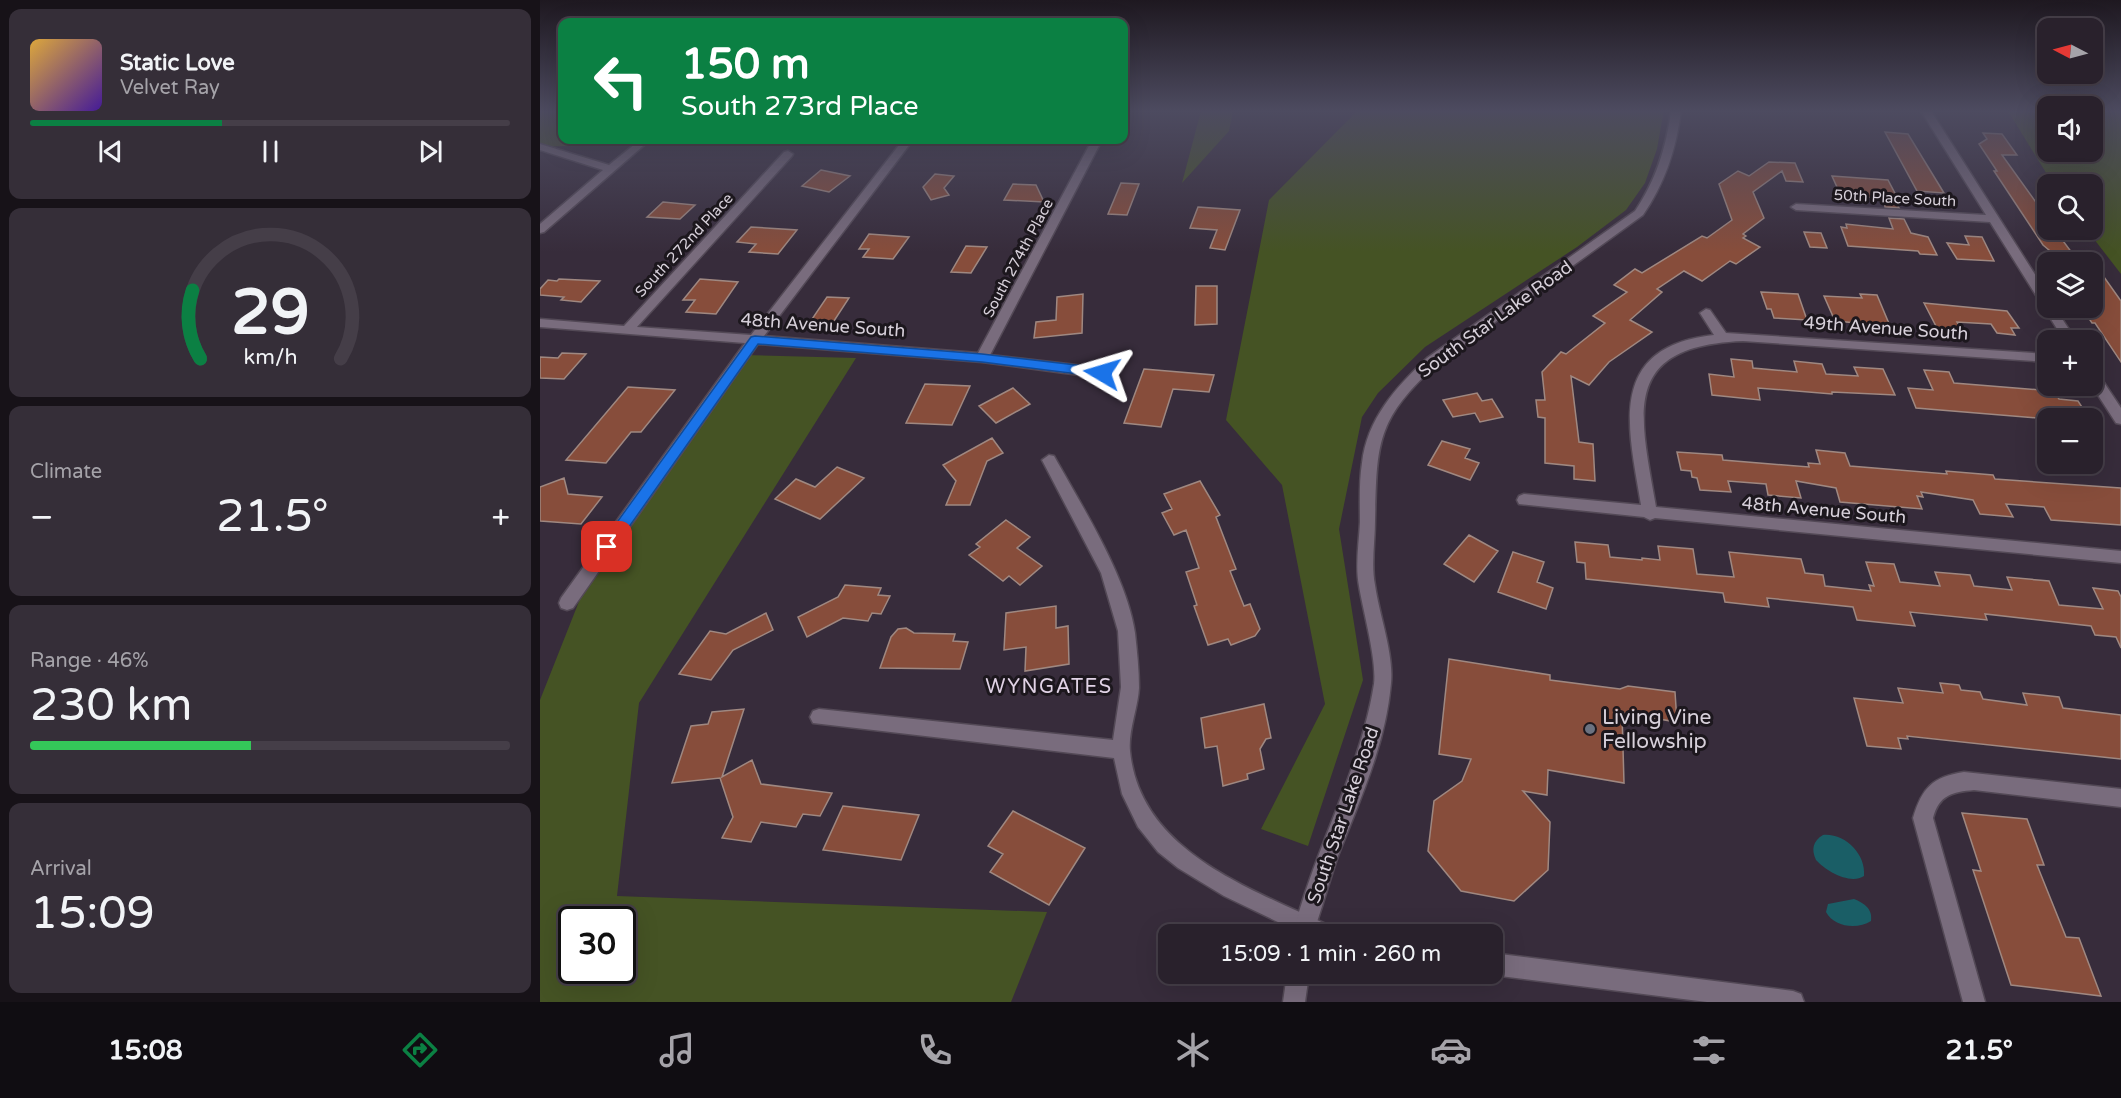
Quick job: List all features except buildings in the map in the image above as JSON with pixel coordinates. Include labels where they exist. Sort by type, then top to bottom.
[{"type":"street","points":[[574,158],[610,169]]},
{"type":"street","points":[[540,230],[624,158]]},
{"type":"street","name":"South 272nd Place","points":[[627,330],[785,158]]},
{"type":"street","points":[[567,603],[755,339],[894,158]]},
{"type":"street","name":"South 274th Place","points":[[982,358],[1088,158]]},
{"type":"street","name":"South Star Lake Road","points":[[1306,924],[1361,773],[1374,729],[1383,681],[1366,582],[1369,463],[1375,434],[1390,406],[1408,383],[1432,361],[1639,213],[1655,191],[1666,158]]},
{"type":"street","points":[[1955,158],[2037,289]]},
{"type":"street","name":"50th Place South","points":[[1796,207],[1993,219]]},
{"type":"street","points":[[1706,313],[1722,337]]},
{"type":"street","name":"48th Avenue South","points":[[540,322],[982,358],[1102,373]]},
{"type":"street","name":"49th Avenue South","points":[[1650,513],[1636,417],[1637,397],[1648,371],[1670,351],[1694,342],[1722,337],[1814,341],[2037,357]]},
{"type":"street","points":[[2103,392],[2121,419]]},
{"type":"street","points":[[1049,460],[1108,573],[1126,631],[1130,687],[1122,750],[1132,794],[1145,820],[1165,844],[1185,861],[1293,924]]},
{"type":"street","name":"48th Avenue South","points":[[1524,500],[2121,558]]},
{"type":"street","points":[[819,717],[1122,750]]},
{"type":"street","points":[[1974,1002],[1923,818],[1926,805],[1934,793],[1952,782],[1974,781],[2121,798]]},
{"type":"street","points":[[1503,965],[1793,1002]]},
{"type":"street","points":[[1294,1002],[1297,984]]},
{"type":"green space","points":[[1189,158],[1205,158],[1182,183]]},
{"type":"green space","points":[[1311,158],[1654,158],[1645,183],[1626,210],[1577,247],[1425,347],[1378,393],[1362,417],[1339,529],[1363,680],[1308,846],[1261,829],[1325,704],[1282,485],[1226,420],[1269,200]]},
{"type":"green space","points":[[2103,158],[2121,158],[2121,274],[2095,240],[2103,240],[2103,174],[2047,174],[2039,162],[2103,162]]},
{"type":"green space","points":[[744,355],[856,358],[639,703],[617,896],[1047,912],[1011,1002],[540,1002],[540,700],[593,566]]},
{"type":"water","points":[[1823,835],[1839,837],[1853,846],[1862,860],[1864,876],[1852,879],[1838,876],[1816,860],[1814,846]]},
{"type":"water","points":[[1854,899],[1867,907],[1871,913],[1871,921],[1859,926],[1846,926],[1834,921],[1826,912],[1828,904]]},
{"type":"place","name":"Living Vine Fellowship","points":[[1590,729]]},
{"type":"district","name":"WYNGATES","points":[[1049,687]]},
{"type":"route","points":[[607,547],[755,339],[982,358],[1102,373]]}]
